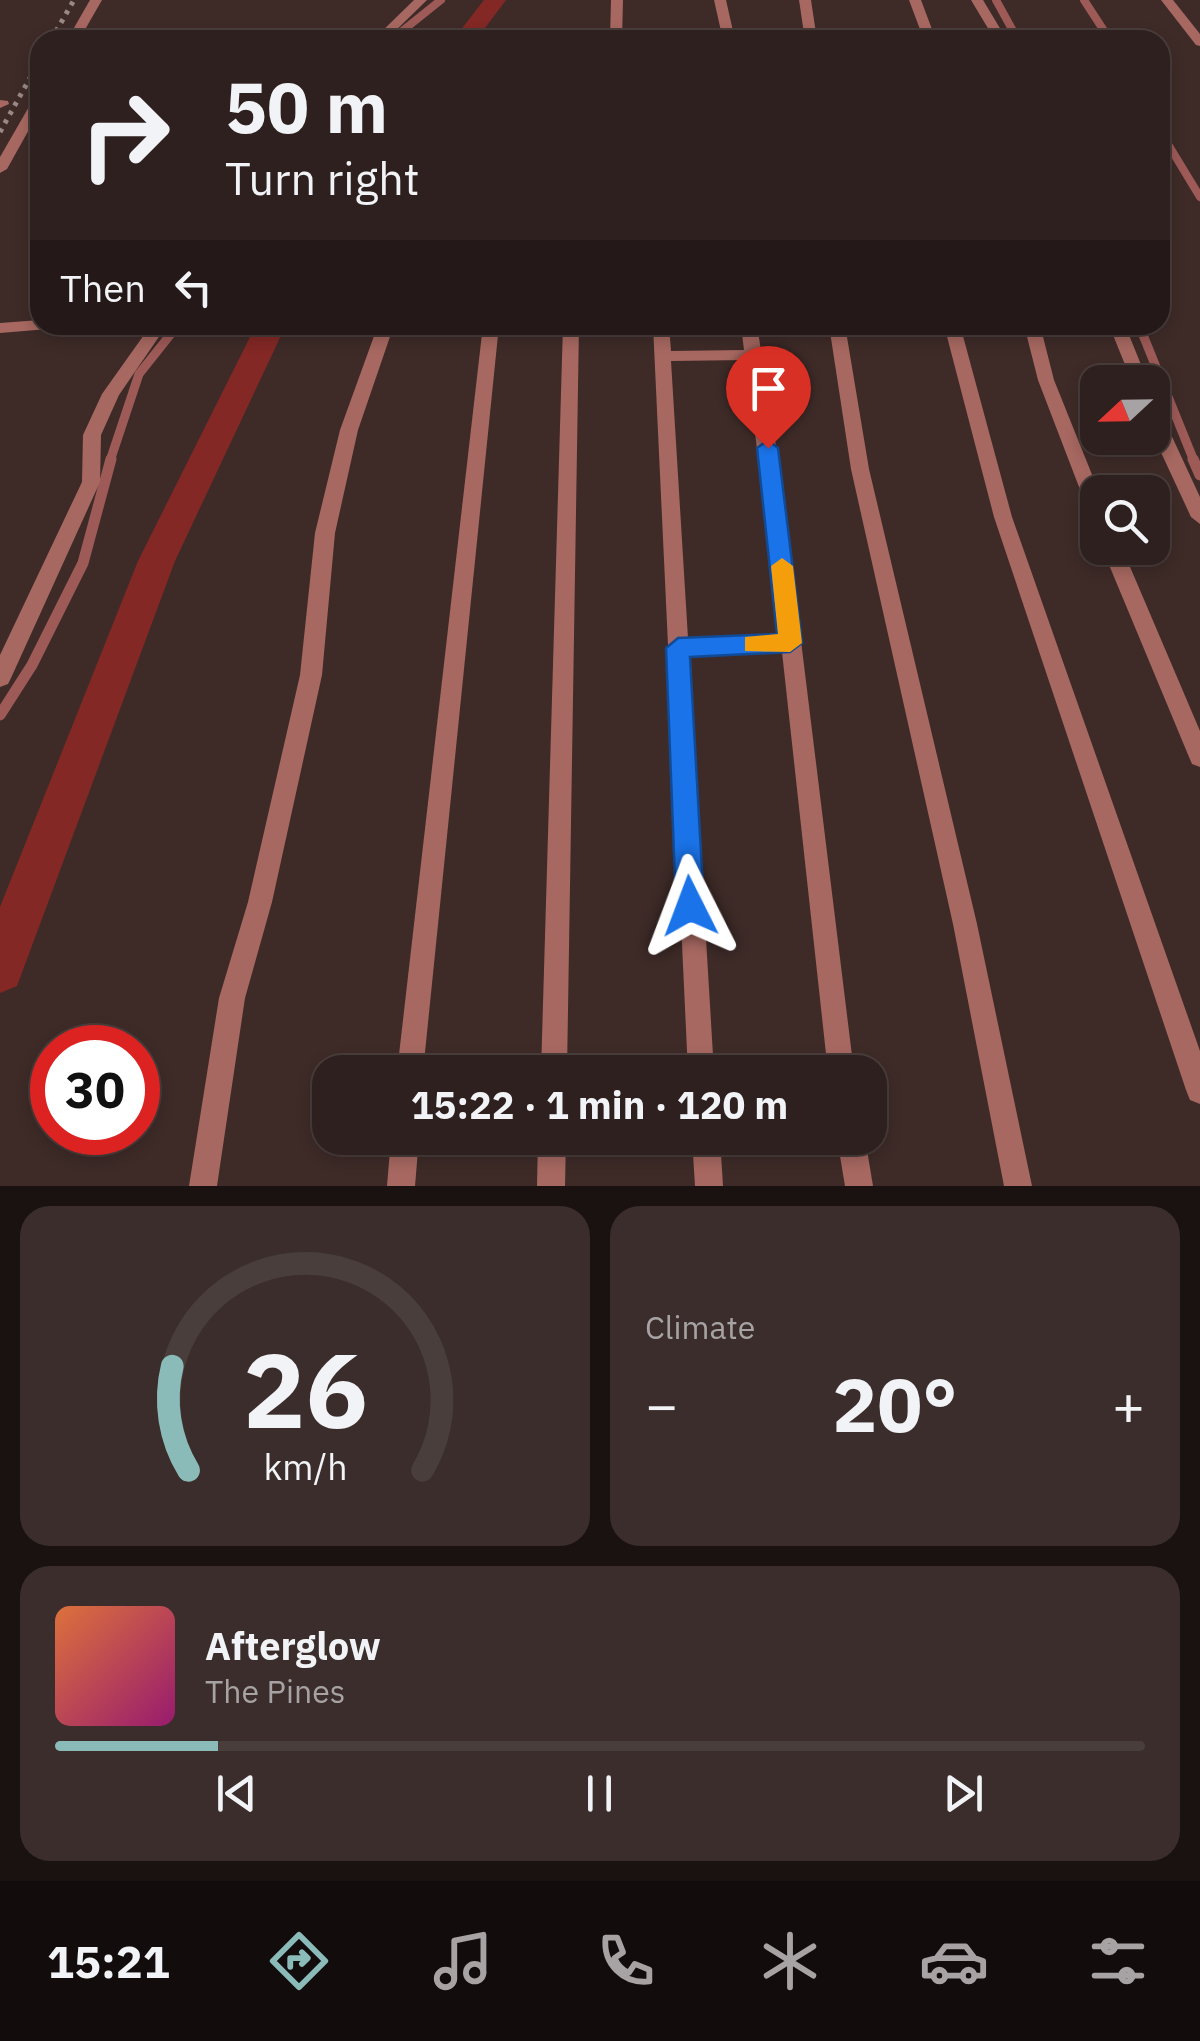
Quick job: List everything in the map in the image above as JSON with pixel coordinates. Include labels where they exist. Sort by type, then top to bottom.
[{"type":"street","points":[[79,30],[96,0]]},
{"type":"street","points":[[389,30],[420,0]]},
{"type":"street","points":[[616,30],[617,0]]},
{"type":"street","points":[[720,0],[727,30]]},
{"type":"street","points":[[805,0],[810,30]]},
{"type":"street","points":[[914,0],[926,30]]},
{"type":"street","points":[[978,0],[995,30]]},
{"type":"street","points":[[1167,0],[1200,42]]},
{"type":"street","points":[[0,169],[30,116]]},
{"type":"street","points":[[0,328],[30,326]]},
{"type":"street","points":[[0,678],[92,482],[92,435],[110,394],[152,335]]},
{"type":"street","points":[[204,1186],[232,998],[260,902],[311,675],[325,533],[349,430],[382,335]]},
{"type":"street","points":[[412,1055],[491,335]]},
{"type":"street","points":[[554,1055],[571,335]]},
{"type":"street","points":[[662,335],[700,1055]]},
{"type":"street","points":[[750,335],[839,1055]]},
{"type":"street","points":[[840,335],[860,469],[965,924],[1018,1186]]},
{"type":"street","points":[[955,335],[1003,517],[1200,1090]]},
{"type":"street","points":[[1035,335],[1046,380],[1083,475]]},
{"type":"street","points":[[1120,335],[1133,365]]},
{"type":"street","points":[[663,356],[753,355]]},
{"type":"street","points":[[1170,453],[1200,517]]},
{"type":"street","points":[[1119,565],[1200,757]]},
{"type":"street","points":[[678,648],[790,643]]},
{"type":"street","points":[[401,1186],[403,1155]]},
{"type":"street","points":[[551,1186],[552,1155]]},
{"type":"street","points":[[707,1155],[709,1186]]},
{"type":"street","points":[[854,1155],[859,1186]]},
{"type":"waterway","points":[[404,30],[441,0]]},
{"type":"waterway","points":[[472,30],[495,0]]},
{"type":"waterway","points":[[996,0],[1012,30]]},
{"type":"waterway","points":[[1084,0],[1104,30]]},
{"type":"waterway","points":[[1170,148],[1200,197]]},
{"type":"waterway","points":[[110,461],[139,374],[170,335]]},
{"type":"waterway","points":[[0,969],[156,561],[266,335]]},
{"type":"waterway","points":[[1143,335],[1194,461]]},
{"type":"waterway","points":[[0,715],[32,665],[83,563],[111,459]]},
{"type":"waterway","points":[[1193,459],[1200,475]]},
{"type":"railway","points":[[57,30],[74,0]]},
{"type":"railway","points":[[0,132],[30,78]]},
{"type":"slow traffic","points":[[754,644],[790,643],[782,566]]},
{"type":"route","points":[[690,906],[678,648],[790,643],[768,448]]}]
